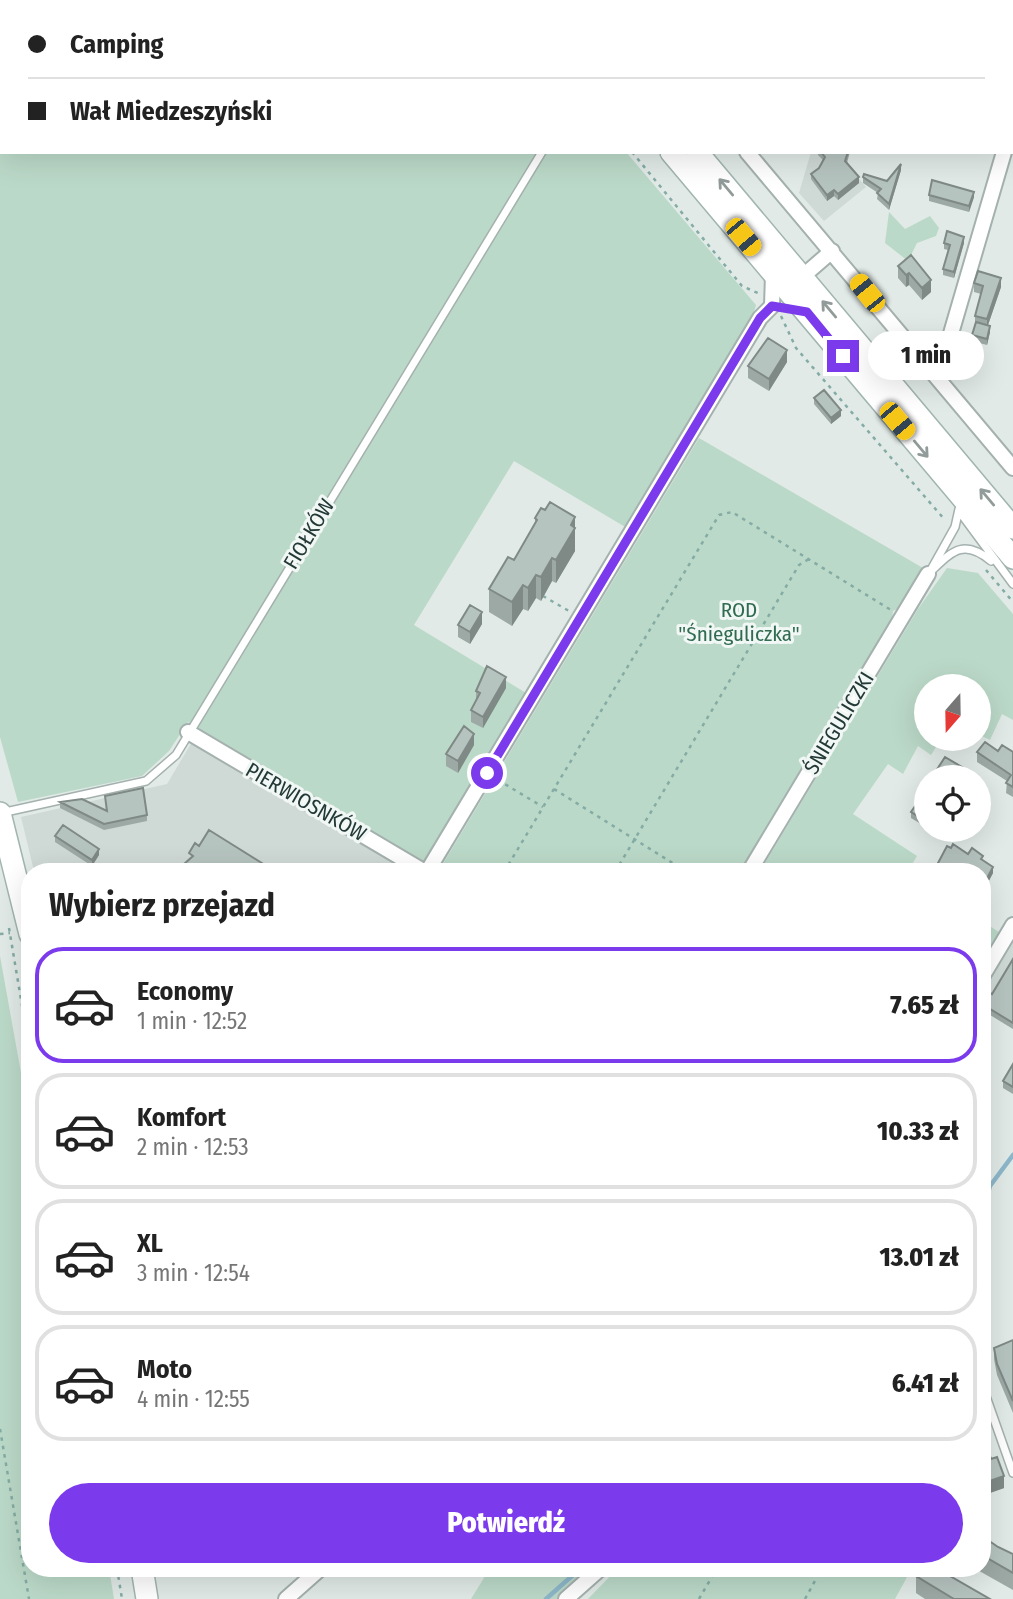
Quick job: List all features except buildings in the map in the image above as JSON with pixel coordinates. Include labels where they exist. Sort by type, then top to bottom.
[{"type":"main road","points":[[673,154],[802,307],[1006,563]]},
{"type":"main road","points":[[699,154],[1013,528]]},
{"type":"main road","points":[[0,813],[20,934]]},
{"type":"main road","points":[[143,1577],[147,1599]]},
{"type":"street","points":[[749,154],[1013,468]]},
{"type":"street","points":[[938,379],[1003,154]]},
{"type":"street","points":[[772,306],[802,307],[802,277],[832,251]]},
{"type":"street","points":[[431,863],[760,318],[772,306],[773,274]]},
{"type":"street","name":"ŚNIEGULICZKI","points":[[754,863],[928,574]]},
{"type":"street","name":"PIERWIOSNKÓW","points":[[188,732],[411,863]]},
{"type":"street","points":[[991,962],[1013,925]]},
{"type":"street","points":[[286,1599],[311,1577]]},
{"type":"street","points":[[566,1599],[591,1577]]},
{"type":"lane","name":"FIOŁKÓW","points":[[0,813],[146,781],[176,755],[541,154]]},
{"type":"lane","points":[[928,574],[955,527],[961,505]]},
{"type":"lane","points":[[928,574],[953,551],[968,548],[1006,563],[1013,584]]},
{"type":"lane","points":[[991,1411],[1013,1473]]},
{"type":"path","points":[[634,154],[742,286],[762,295],[772,306],[793,336],[796,348],[943,519],[955,527]]},
{"type":"path","points":[[509,863],[719,515],[732,512],[893,611]]},
{"type":"path","points":[[968,548],[971,556],[1013,602]]},
{"type":"path","points":[[619,863],[799,565],[809,559]]},
{"type":"path","points":[[543,596],[575,615]]},
{"type":"path","points":[[494,778],[543,807]]},
{"type":"path","points":[[554,789],[673,863]]},
{"type":"path","points":[[8,920],[20,934]]},
{"type":"path","points":[[0,934],[20,934]]},
{"type":"path","points":[[0,1429],[21,1552]]},
{"type":"path","points":[[25,1577],[29,1599]]},
{"type":"path","points":[[118,1577],[122,1599]]},
{"type":"path","points":[[699,1599],[712,1577]]},
{"type":"path","points":[[805,1599],[817,1577]]},
{"type":"shaded area","points":[[810,154],[838,154],[866,187],[824,221],[799,193]]},
{"type":"shaded area","points":[[192,742],[396,863],[32,863],[21,817],[167,784]]},
{"type":"shaded area","points":[[1013,932],[1013,1029],[991,1016],[991,969]]},
{"type":"green space","points":[[0,154],[628,154],[756,305],[753,316],[627,528],[514,461],[414,625],[526,693],[424,862],[188,722],[169,751],[142,776],[18,802],[0,737]]},
{"type":"green space","points":[[889,212],[905,229],[930,216],[939,228],[936,236],[917,243],[908,261],[885,243]]},
{"type":"green space","name":"ROD \"Śnieguliczka\"","points":[[699,438],[923,568],[899,608],[893,611],[892,620],[745,863],[443,863]]},
{"type":"green space","points":[[947,568],[978,573],[1013,614],[1013,720],[1002,714],[991,738],[991,674],[914,674],[915,751],[903,774],[888,764],[853,814],[917,856],[913,863],[765,863],[918,609]]},
{"type":"green space","points":[[991,927],[1002,934],[991,953]]},
{"type":"green space","points":[[0,956],[21,1073],[21,1577],[110,1577],[114,1599],[0,1599]]},
{"type":"green space","points":[[484,1577],[584,1577],[558,1599],[471,1599]]},
{"type":"green space","points":[[609,1577],[907,1577],[895,1599],[588,1599]]},
{"type":"waterway","points":[[991,1185],[1013,1155]]},
{"type":"waterway","points":[[546,1599],[571,1577]]},
{"type":"route","points":[[487,773],[760,318],[772,306],[807,312],[843,356]]}]
